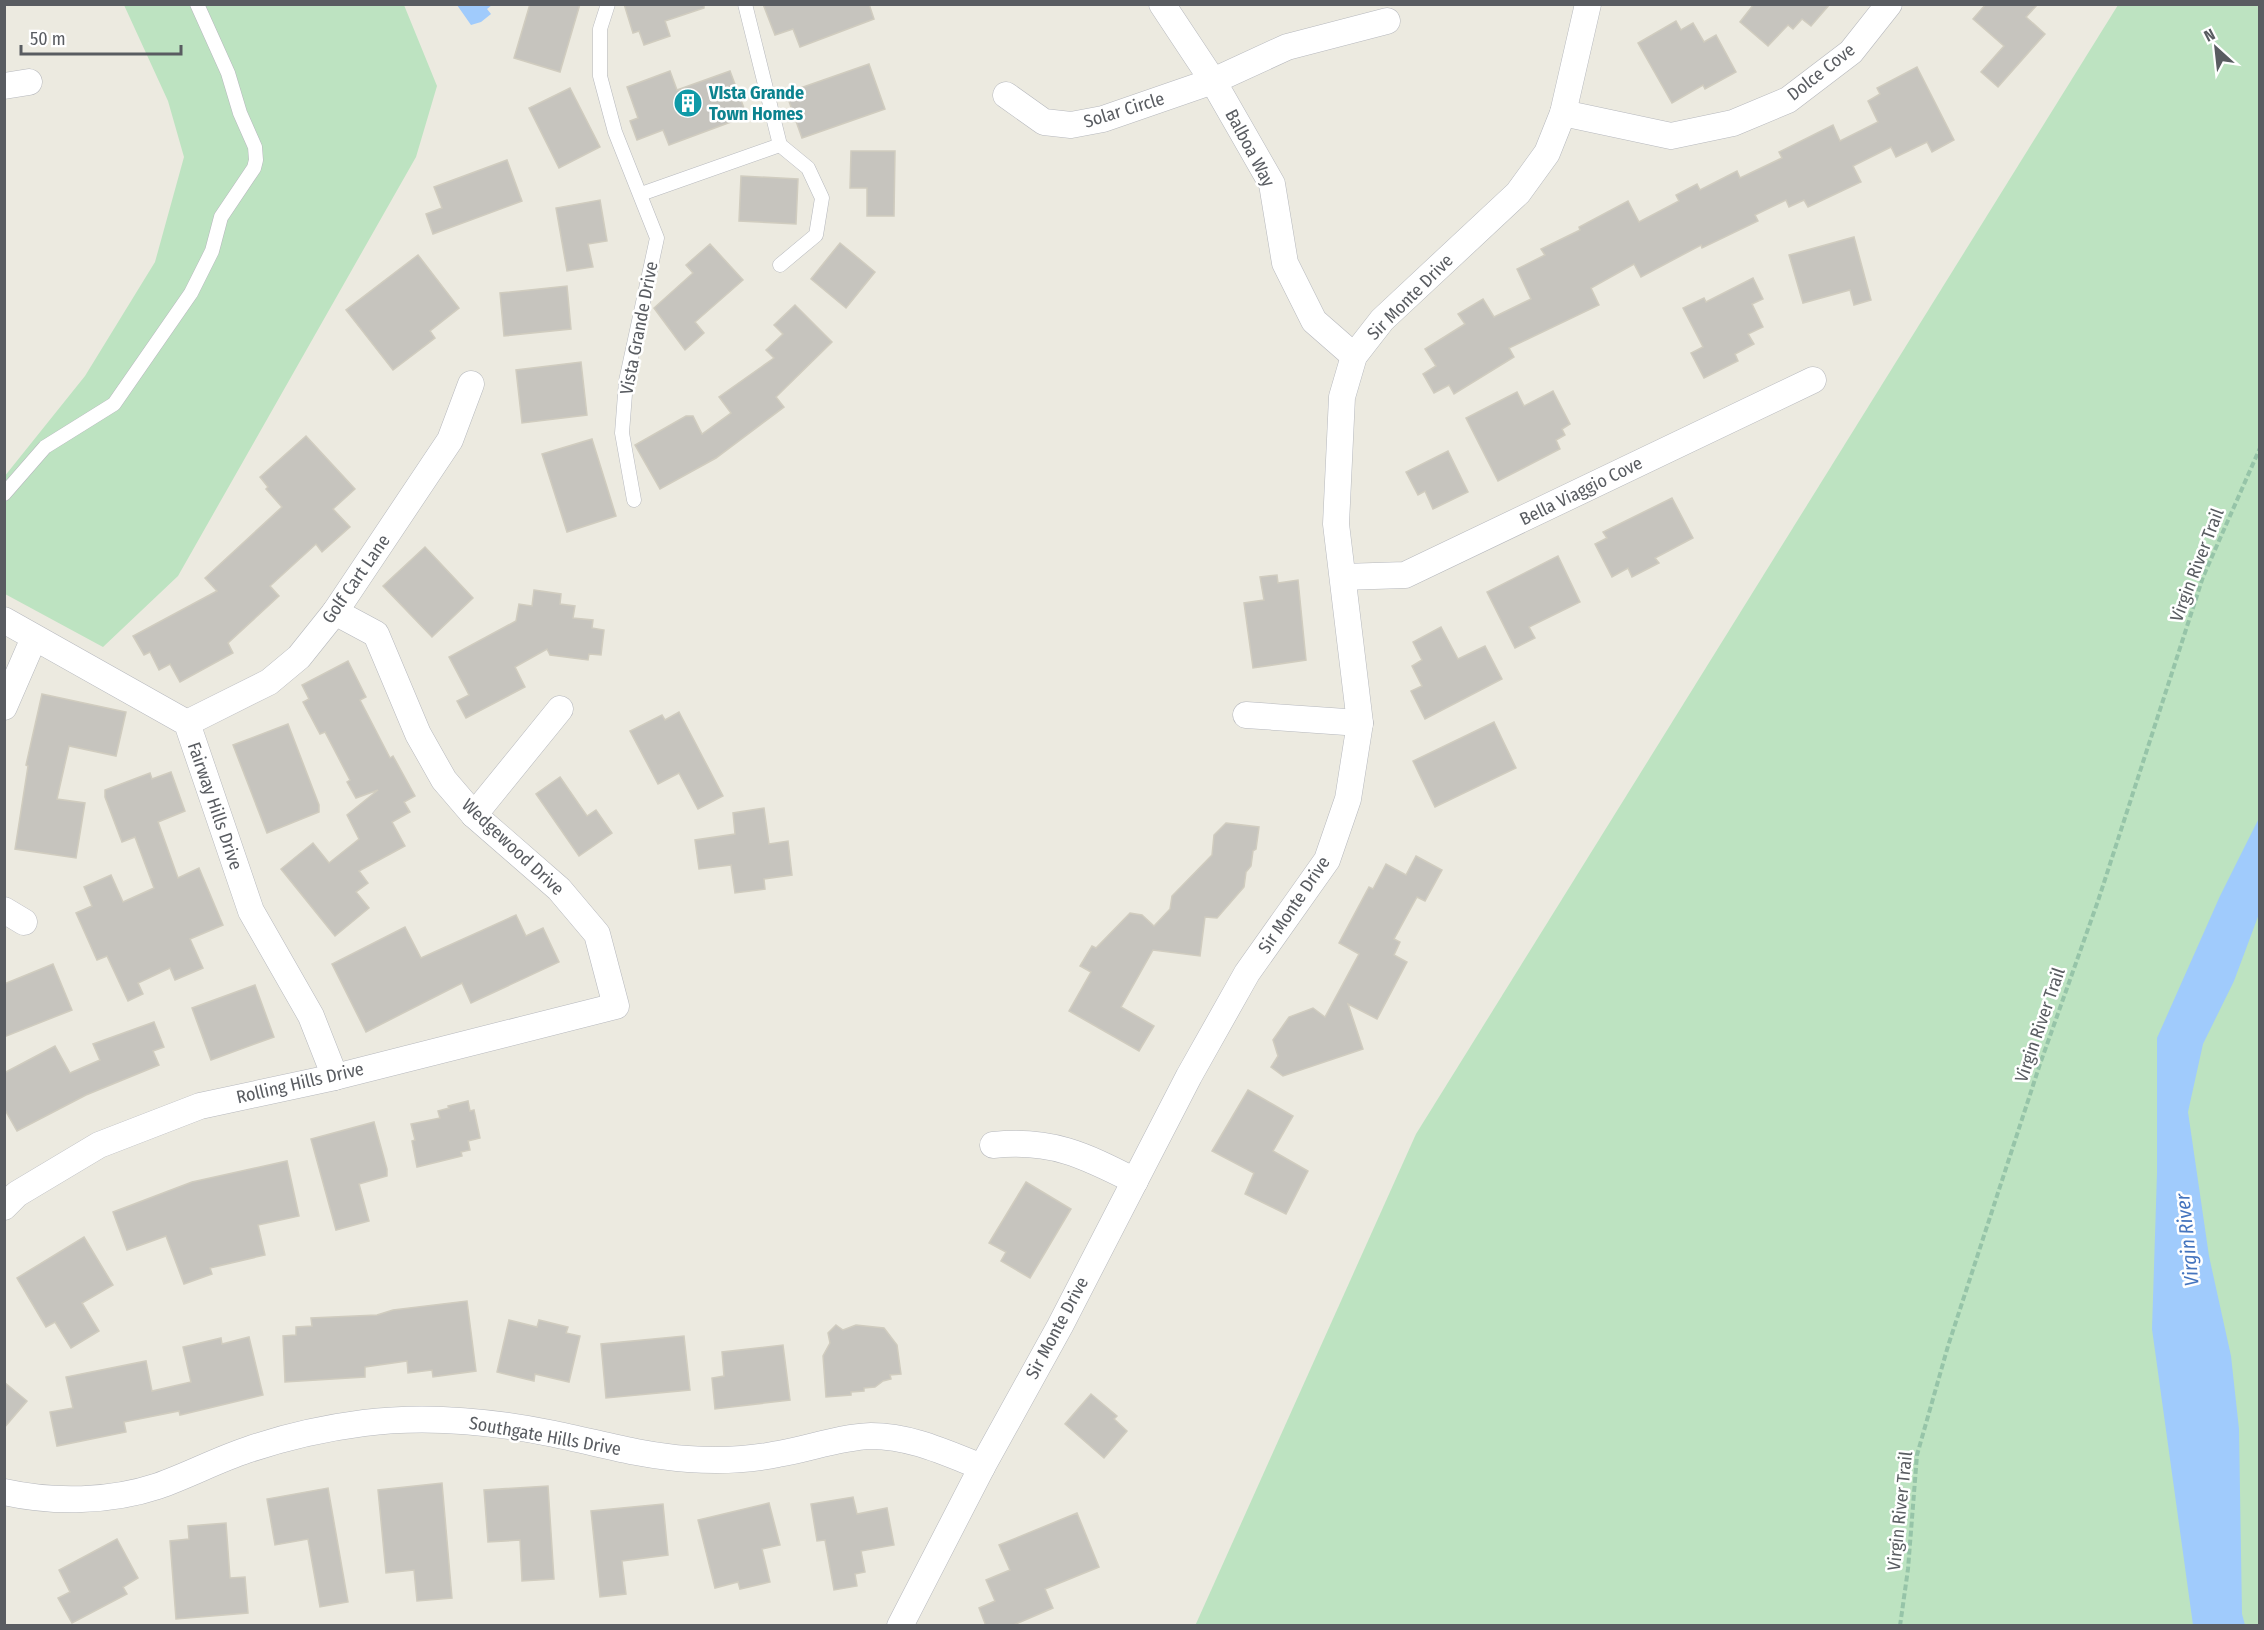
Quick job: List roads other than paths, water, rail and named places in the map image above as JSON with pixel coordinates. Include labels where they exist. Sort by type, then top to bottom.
[{"type":"street","name":"Balboa Way","points":[[1162,4],[1213,81],[1272,184],[1285,263],[1314,321],[1354,356]]},
{"type":"street","name":"Sir Monte Drive","points":[[900,1626],[982,1467],[1060,1326],[1189,1076],[1247,973],[1327,860],[1348,799],[1359,723],[1336,524],[1342,397],[1354,356],[1382,320],[1518,193],[1547,153],[1563,113],[1588,4]]},
{"type":"street","name":"Dolce Cove","points":[[1563,113],[1671,136],[1733,123],[1788,100],[1851,52],[1889,4]]},
{"type":"street","name":"Solar Circle","points":[[1006,95],[1044,122],[1071,125],[1103,119],[1213,81],[1287,47],[1387,21]]},
{"type":"street","points":[[4,86],[29,82]]},
{"type":"street","name":"Bella Viaggio Cove","points":[[1343,577],[1405,575],[1813,380]]},
{"type":"street","name":"Golf Cart Lane","points":[[188,723],[268,682],[299,657],[335,612],[450,440],[471,384]]},
{"type":"street","name":"Wedgewood Drive","points":[[335,612],[376,634],[418,734],[444,780],[474,815],[559,889],[597,934],[616,1006]]},
{"type":"street","name":"Fairway Hills Drive","points":[[4,620],[188,723],[251,911],[311,1016],[335,1077]]},
{"type":"street","points":[[4,707],[34,638]]},
{"type":"street","points":[[474,815],[560,709]]},
{"type":"street","points":[[1246,715],[1359,723]]},
{"type":"street","name":"Rolling Hills Drive","points":[[9,1194],[99,1145],[200,1106],[335,1077],[616,1006]]},
{"type":"street","points":[[993,1145],[1009,1143],[1055,1147],[1085,1156],[1134,1181]]},
{"type":"street","name":"Southgate Hills Drive","points":[[4,1492],[56,1499],[90,1499],[124,1494],[157,1486],[245,1450],[305,1433],[365,1422],[427,1419],[489,1422],[643,1454],[687,1459],[732,1460],[777,1455],[854,1438],[889,1437],[923,1444],[982,1467]]},
{"type":"lane","points":[[4,495],[45,447],[114,404],[191,293],[212,251],[221,217],[254,168],[255,147],[240,113],[228,73],[197,4]]},
{"type":"lane","name":"Vista Grande Drive","points":[[608,4],[600,29],[600,76],[615,132],[657,238],[626,381],[622,434],[634,500]]},
{"type":"lane","points":[[745,4],[780,144],[808,168],[822,198],[816,234],[780,265]]},
{"type":"lane","points":[[641,194],[780,144]]},
{"type":"water","points":[[457,5],[492,5],[487,9],[491,14],[481,22],[471,25]]},
{"type":"water","name":"Virgin River","points":[[2259,818],[2259,914],[2234,981],[2203,1044],[2188,1112],[2209,1256],[2231,1356],[2239,1429],[2242,1614],[2245,1625],[2193,1625],[2152,1329],[2157,1173],[2157,1038],[2220,896]]},
{"type":"place","name":"VIsta Grande Town Homes","points":[[688,103]]}]
